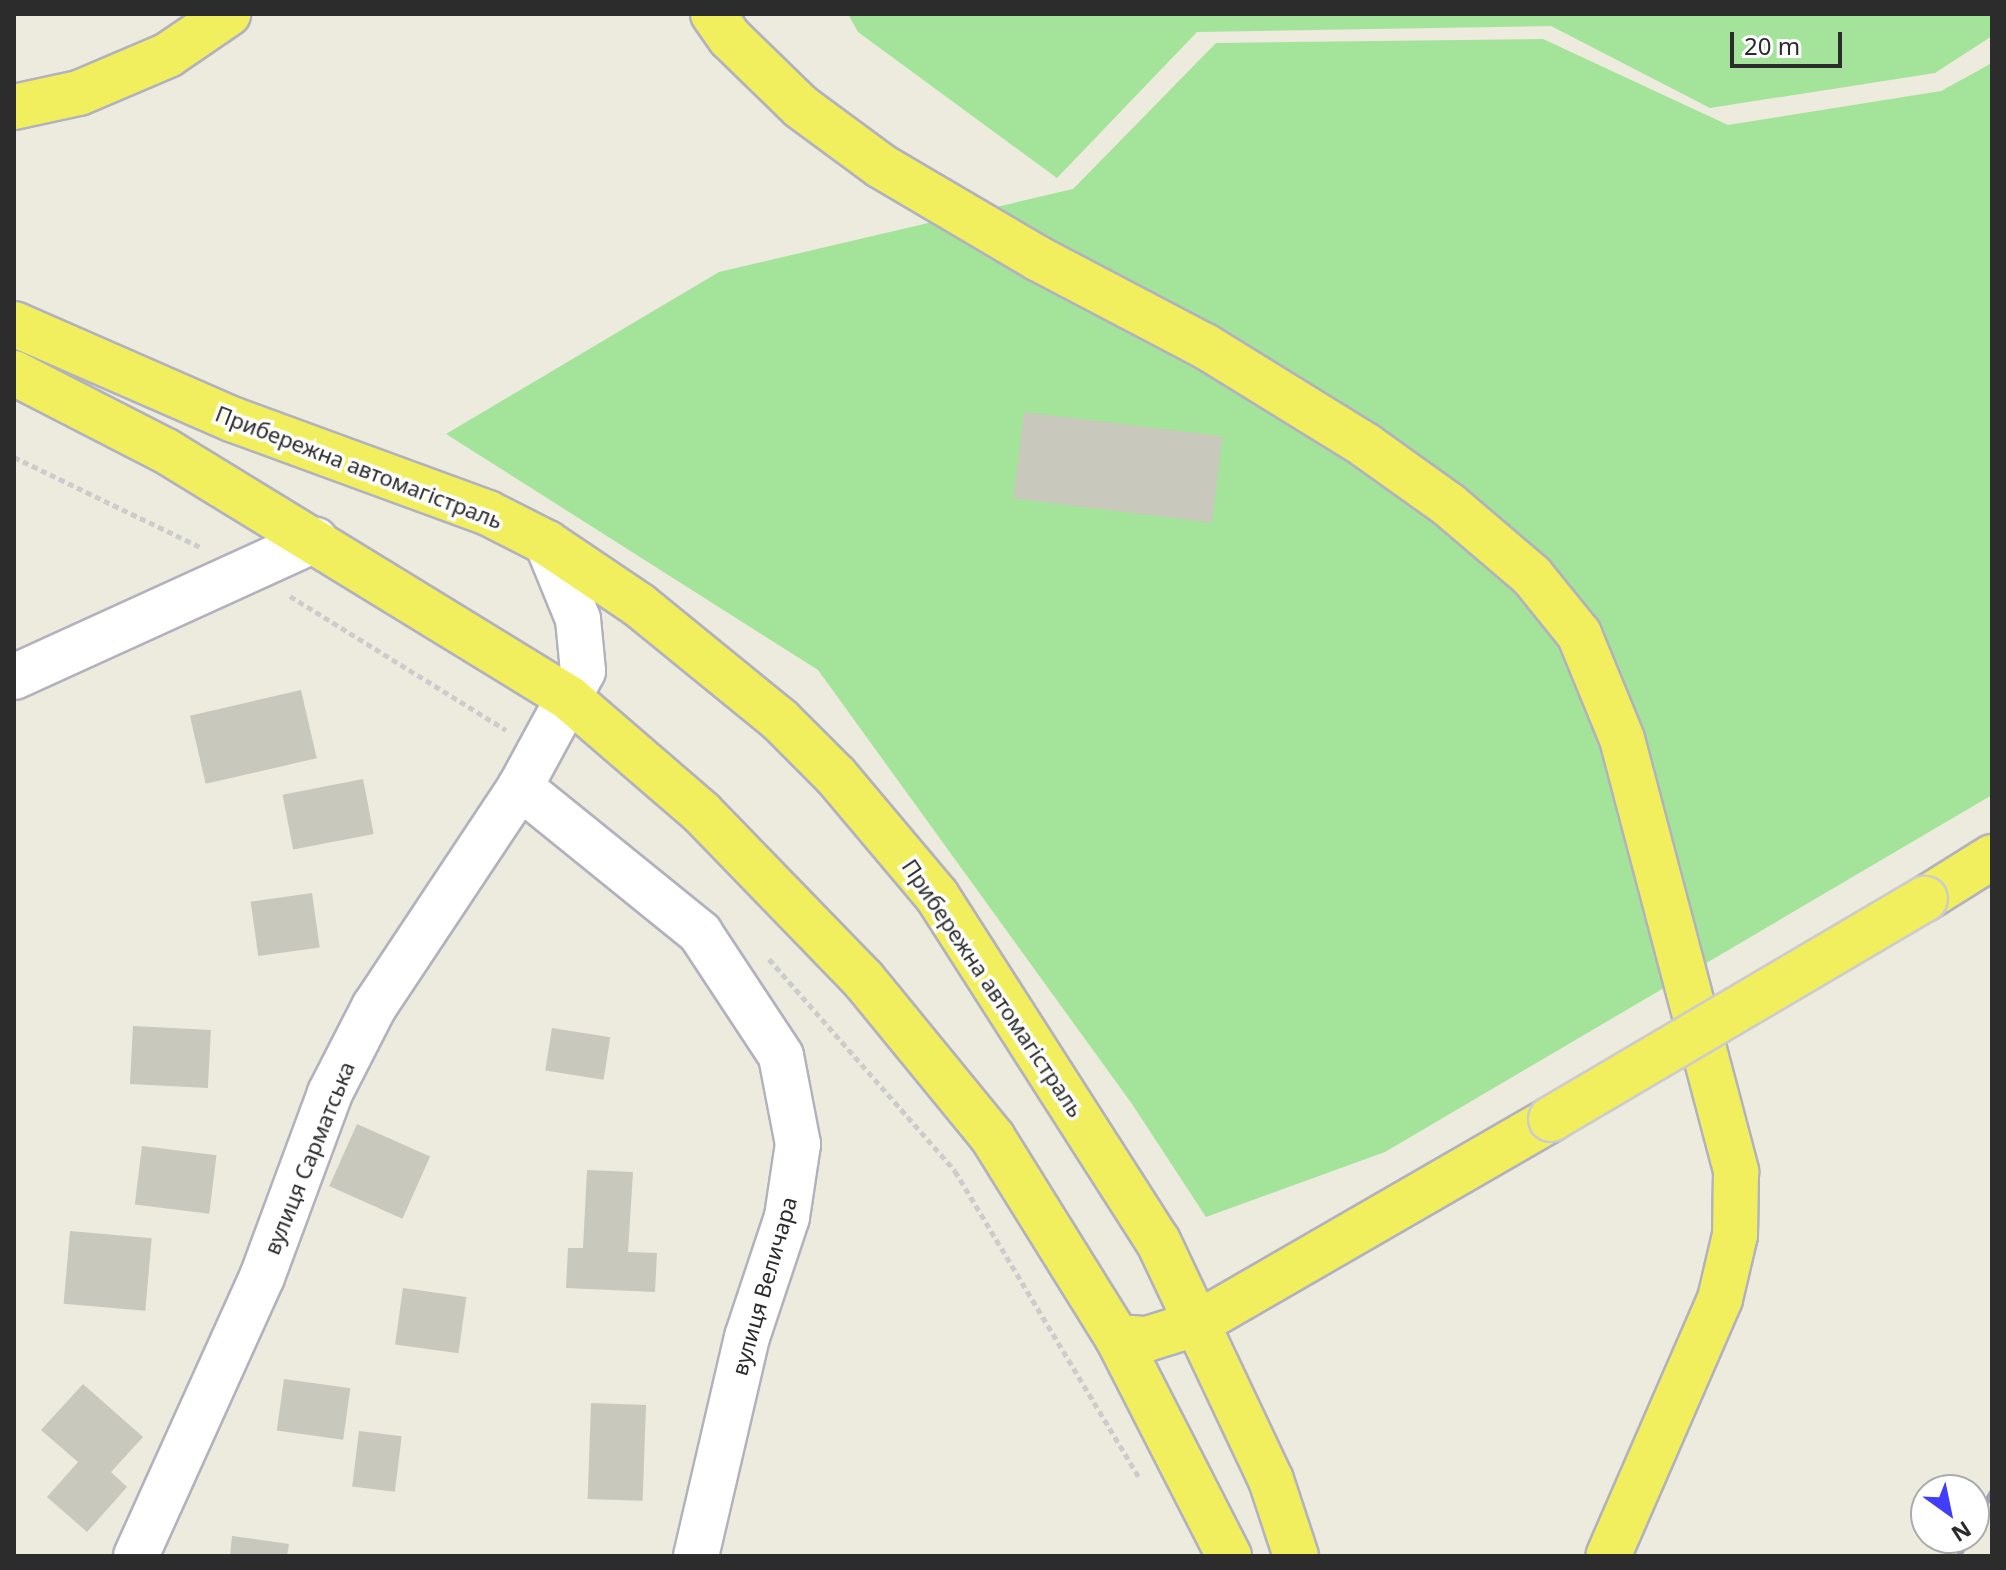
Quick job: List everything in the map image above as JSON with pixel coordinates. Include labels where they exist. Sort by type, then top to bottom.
[{"type":"main road","points":[[14,107],[79,93],[168,55],[228,14]]},
{"type":"main road","points":[[713,14],[730,38],[801,107],[881,166],[1039,259],[1205,346],[1365,445],[1449,505],[1532,576],[1579,634],[1622,739],[1736,1172],[1735,1235],[1720,1299],[1608,1556]]},
{"type":"main road","name":"Прибережна автомагістраль","points":[[14,324],[234,420],[488,513],[547,543],[720,667],[836,776],[937,896],[1158,1241],[1271,1480],[1296,1556]]},
{"type":"main road","points":[[14,373],[166,451],[570,699],[702,813],[863,979],[993,1138],[1117,1337],[1229,1556]]},
{"type":"main road","points":[[1117,1337],[1147,1339],[1198,1323],[1551,1119],[1992,857]]},
{"type":"street","points":[[14,677],[315,540]]},
{"type":"street","name":"вулиця Сарматська","points":[[136,1556],[262,1277],[330,1093],[374,1007],[520,787],[583,671],[578,619],[547,543]]},
{"type":"street","name":"вулиця Величара","points":[[520,787],[700,933],[781,1056],[798,1144],[787,1217],[747,1337],[696,1556]]},
{"type":"path","points":[[14,457],[247,569]]},
{"type":"path","points":[[778,967],[955,1171],[1149,1494]]},
{"type":"green space","points":[[848,14],[1992,14],[1992,36],[1935,73],[1710,108],[1551,26],[1197,32],[1057,178],[858,32]]},
{"type":"green space","points":[[1543,39],[1728,125],[1941,91],[1992,63],[1992,795],[1385,1152],[1206,1217],[1132,1104],[818,670],[446,434],[719,272],[1073,189],[1216,43]]},
{"type":"building","points":[[1024,412],[1223,436],[1212,523],[1013,498]]},
{"type":"building","points":[[301,690],[317,758],[206,784],[190,716]]},
{"type":"building","points":[[363,779],[374,834],[293,850],[283,795]]},
{"type":"building","points":[[312,893],[320,947],[258,956],[251,902]]},
{"type":"building","points":[[133,1026],[211,1030],[208,1088],[130,1084]]},
{"type":"building","points":[[552,1028],[610,1037],[604,1080],[545,1070]]},
{"type":"building","points":[[357,1124],[430,1157],[402,1219],[329,1186]]},
{"type":"building","points":[[142,1146],[216,1155],[209,1214],[135,1205]]},
{"type":"building","points":[[587,1170],[633,1172],[628,1252],[657,1253],[655,1292],[566,1288],[568,1248],[583,1248]]},
{"type":"building","points":[[70,1231],[152,1238],[145,1311],[64,1304]]},
{"type":"building","points":[[403,1288],[466,1297],[458,1353],[395,1344]]},
{"type":"building","points":[[284,1379],[350,1388],[343,1440],[277,1430]]},
{"type":"building","points":[[83,1384],[143,1437],[111,1472],[127,1487],[87,1532],[47,1497],[78,1462],[41,1430]]},
{"type":"building","points":[[591,1403],[646,1405],[643,1501],[588,1499]]},
{"type":"building","points":[[359,1431],[402,1436],[395,1492],[352,1487]]},
{"type":"building","points":[[232,1536],[289,1544],[287,1556],[230,1556]]},
{"type":"railway","points":[[1990,1496],[1992,1492]]}]
